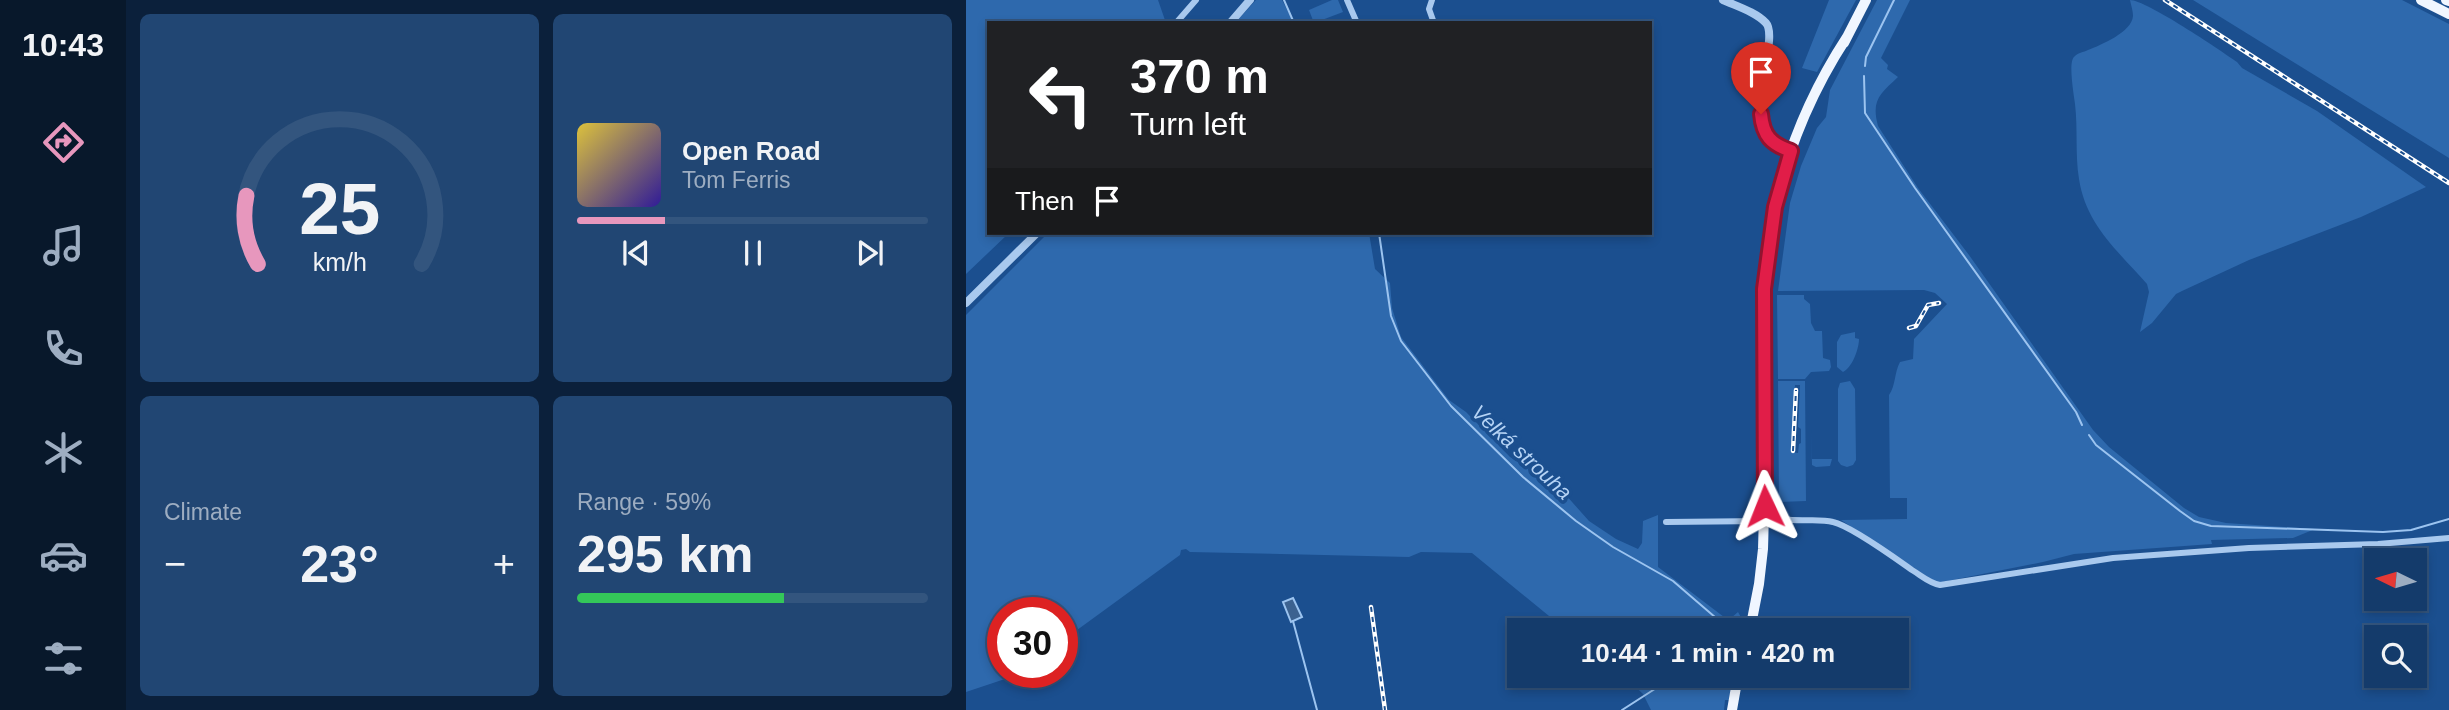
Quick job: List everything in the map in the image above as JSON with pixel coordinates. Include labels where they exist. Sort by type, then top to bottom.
[{"type":"main road","points":[[1752,618],[1759,584],[1763,538],[1765,278],[1775,207],[1791,151],[1820,81],[1866,0]]},
{"type":"main road","points":[[2421,0],[2449,14]]},
{"type":"main road","points":[[1732,710],[1736,688]]},
{"type":"street","points":[[1178,21],[1196,0]]},
{"type":"street","points":[[1232,21],[1250,0]]},
{"type":"street","points":[[1347,0],[1356,21]]},
{"type":"street","points":[[1432,0],[1429,9],[1433,21]]},
{"type":"street","points":[[1723,0],[1761,19],[1769,28],[1762,91],[1762,126],[1771,142],[1791,151]]},
{"type":"street","points":[[966,303],[1035,235]]},
{"type":"street","points":[[1763,503],[1775,516],[1834,522],[1930,582],[1940,585],[2113,558],[2449,538]]},
{"type":"street","points":[[1763,521],[1775,516]]},
{"type":"street","points":[[1763,538],[1768,528],[1775,524],[1796,520]]},
{"type":"street","points":[[1667,522],[1763,521],[1775,524]]},
{"type":"shaded area","points":[[966,0],[1158,0],[1165,21],[987,21],[987,235],[1007,235],[966,274]]},
{"type":"shaded area","points":[[1256,0],[1282,0],[1293,21],[1237,21]]},
{"type":"shaded area","points":[[1338,0],[1343,12],[1313,21],[1309,10]]},
{"type":"shaded area","points":[[1829,0],[1856,0],[1817,72],[1802,68]]},
{"type":"shaded area","points":[[1877,0],[1910,0],[1881,58],[1888,65],[1887,69],[1898,77],[1879,98],[1876,110],[1878,126],[1918,188],[2093,430],[2109,447],[2184,508],[2199,517],[2226,523],[2315,529],[2293,538],[2211,540],[2212,544],[2074,554],[1937,583],[1841,520],[1907,519],[1907,498],[1890,498],[1889,395],[1900,362],[1913,359],[1914,339],[1947,304],[1935,293],[1924,290],[1778,291],[1790,203],[1801,166],[1817,128],[1826,117],[1830,90]]},
{"type":"shaded area","points":[[2130,0],[2151,8],[2200,37],[2242,68],[2317,111],[2426,187],[2361,217],[2249,260],[2176,294],[2152,323],[2140,332],[2149,292],[2147,284],[2096,224],[2083,195],[2078,170],[2071,72],[2075,56],[2108,41],[2127,27],[2133,16]]},
{"type":"shaded area","points":[[2193,0],[2402,0],[2449,24],[2449,158]]},
{"type":"shaded area","points":[[1046,235],[1369,235],[1375,269],[1390,283],[1392,308],[1401,337],[1449,400],[1466,412],[1510,457],[1524,466],[1548,475],[1589,521],[1616,539],[1638,549],[1642,543],[1643,521],[1658,515],[1658,567],[1724,617],[1731,618],[1551,618],[1472,553],[1421,552],[1409,557],[1190,552],[1186,549],[1181,550],[1180,555],[1078,629],[1078,597],[987,597],[987,685],[966,692],[966,315]]},
{"type":"shaded area","points":[[1777,295],[1804,295],[1804,299],[1810,304],[1811,323],[1815,331],[1822,331],[1823,358],[1830,360],[1829,371],[1811,372],[1805,379],[1778,379]]},
{"type":"shaded area","points":[[1855,332],[1855,338],[1859,339],[1856,353],[1849,367],[1843,372],[1837,367],[1837,342],[1841,335]]},
{"type":"shaded area","points":[[1778,381],[1805,381],[1806,501],[1779,502]],"holes":[[[1795,385],[1800,385],[1798,427],[1801,429],[1801,443],[1798,453],[1791,452]]]},
{"type":"shaded area","points":[[1850,381],[1855,389],[1856,460],[1853,465],[1847,467],[1838,461],[1838,389],[1840,383]]},
{"type":"shaded area","points":[[1811,429],[1812,459],[1832,459],[1830,466],[1812,465]]},
{"type":"shaded area","points":[[1293,598],[1302,617],[1291,622],[1283,602]]},
{"type":"shaded area","points":[[1738,612],[1741,618],[1731,618]]},
{"type":"shaded area","points":[[1637,688],[1731,688],[1724,710],[1651,710]]},
{"type":"waterway","name":"Velká strouha","points":[[1284,0],[1293,21]]},
{"type":"waterway","points":[[1865,66],[1866,57],[1894,0]]},
{"type":"waterway","points":[[1864,76],[1865,113],[1915,188],[2076,412],[2082,425]]},
{"type":"waterway","name":"Velká strouha","points":[[1379,235],[1391,316],[1401,341],[1451,406],[1523,477],[1576,521],[1613,547],[1673,581],[1716,618]]},
{"type":"waterway","points":[[2089,435],[2096,445],[2180,511],[2194,521],[2211,526],[2383,532],[2411,530],[2449,519]]},
{"type":"waterway","points":[[1293,621],[1317,710]]},
{"type":"waterway","points":[[1622,710],[1656,688]]},
{"type":"railway","points":[[2165,0],[2449,183]]},
{"type":"railway","points":[[1909,328],[1916,326],[1928,305],[1939,303]]},
{"type":"railway","points":[[1793,451],[1796,390]]},
{"type":"railway","points":[[1371,607],[1385,710]]},
{"type":"route","points":[[1761,114],[1767,137],[1773,144],[1791,151],[1775,207],[1764,289],[1765,506]]}]
